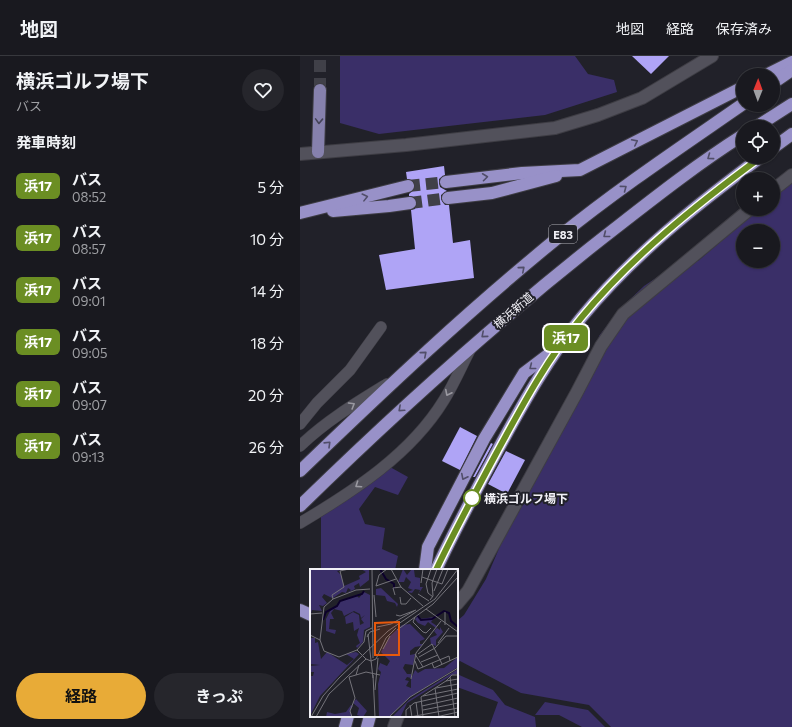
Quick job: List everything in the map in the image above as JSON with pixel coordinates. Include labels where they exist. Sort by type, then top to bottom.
[{"type":"highway","points":[[780,68],[792,62]]},
{"type":"highway","points":[[780,78],[792,70]]},
{"type":"highway","points":[[448,198],[492,193],[580,170],[736,91]]},
{"type":"highway","points":[[767,120],[792,104]]},
{"type":"highway","name":"横浜新道","points":[[300,471],[395,380],[560,236],[667,156],[736,109]]},
{"type":"highway","points":[[780,143],[792,134]]},
{"type":"highway","name":"横浜新道","points":[[300,506],[382,425],[545,283],[658,195],[736,140]]},
{"type":"highway","points":[[436,569],[456,526],[531,389],[580,318],[640,255],[718,189],[752,164]]},
{"type":"highway","points":[[446,182],[522,173],[580,170]]},
{"type":"highway","points":[[301,213],[408,186]]},
{"type":"highway","points":[[301,213],[410,203]]},
{"type":"highway","points":[[425,569],[428,547],[488,433],[524,373],[563,343]]},
{"type":"highway","points":[[300,610],[310,615]]},
{"type":"highway","points":[[345,727],[348,717]]},
{"type":"highway","points":[[367,727],[370,717]]},
{"type":"main road","points":[[318,152],[320,90]]},
{"type":"street","points":[[300,154],[406,145],[555,128],[598,115],[642,98],[712,56]]},
{"type":"street","points":[[780,184],[792,175]]},
{"type":"street","points":[[458,603],[468,591],[505,520],[578,392],[600,346],[623,314],[742,216]]},
{"type":"street","points":[[394,727],[398,717]]},
{"type":"lane","points":[[300,424],[317,403],[350,370],[381,327]]},
{"type":"lane","points":[[300,523],[383,468],[414,439],[444,400],[472,346]]},
{"type":"lane","points":[[300,446],[319,428],[348,407],[395,380]]},
{"type":"shaded area","points":[[340,56],[575,56],[588,74],[614,80],[617,92],[545,115],[379,134],[340,123]]},
{"type":"shaded area","points":[[792,183],[792,727],[611,727],[589,705],[521,693],[460,661],[458,662],[458,620],[464,615],[486,579],[512,518],[594,369],[599,336],[620,309],[644,286],[680,262],[698,261],[736,229],[736,268],[780,268],[780,224],[741,224],[751,216],[780,216],[780,192]]},
{"type":"shaded area","points":[[390,467],[408,477],[398,495],[375,487],[359,509],[365,524],[385,528],[382,549],[398,556],[395,569],[321,569],[321,517]]},
{"type":"shaded area","points":[[458,674],[493,690],[505,705],[535,717],[536,727],[489,727],[498,702],[458,687]]},
{"type":"shaded area","points":[[545,702],[588,710],[605,727],[582,727],[559,715],[535,715]]},
{"type":"building","points":[[632,56],[669,56],[651,74]]},
{"type":"building","points":[[444,166],[445,175],[439,179],[439,183],[440,187],[447,191],[441,195],[441,199],[445,205],[449,205],[453,243],[470,240],[474,278],[386,290],[379,255],[415,249],[411,210],[415,209],[417,202],[416,198],[409,196],[415,188],[415,185],[413,181],[407,179],[406,172]]},
{"type":"building","points":[[460,427],[477,436],[460,470],[442,461]]},
{"type":"building","points":[[491,443],[493,444],[475,477],[473,477]]},
{"type":"building","points":[[506,451],[525,460],[507,494],[488,484]]},
{"type":"tunnel","points":[[320,56],[320,90]]},
{"type":"tunnel","points":[[408,186],[446,182]]},
{"type":"tunnel","points":[[410,203],[448,198]]},
{"type":"bus line","name":"浜17","points":[[436,569],[456,526],[535,383],[580,318],[640,255],[718,189],[752,164]]},
{"type":"place","name":"横浜ゴルフ場下","points":[[472,498]]}]
